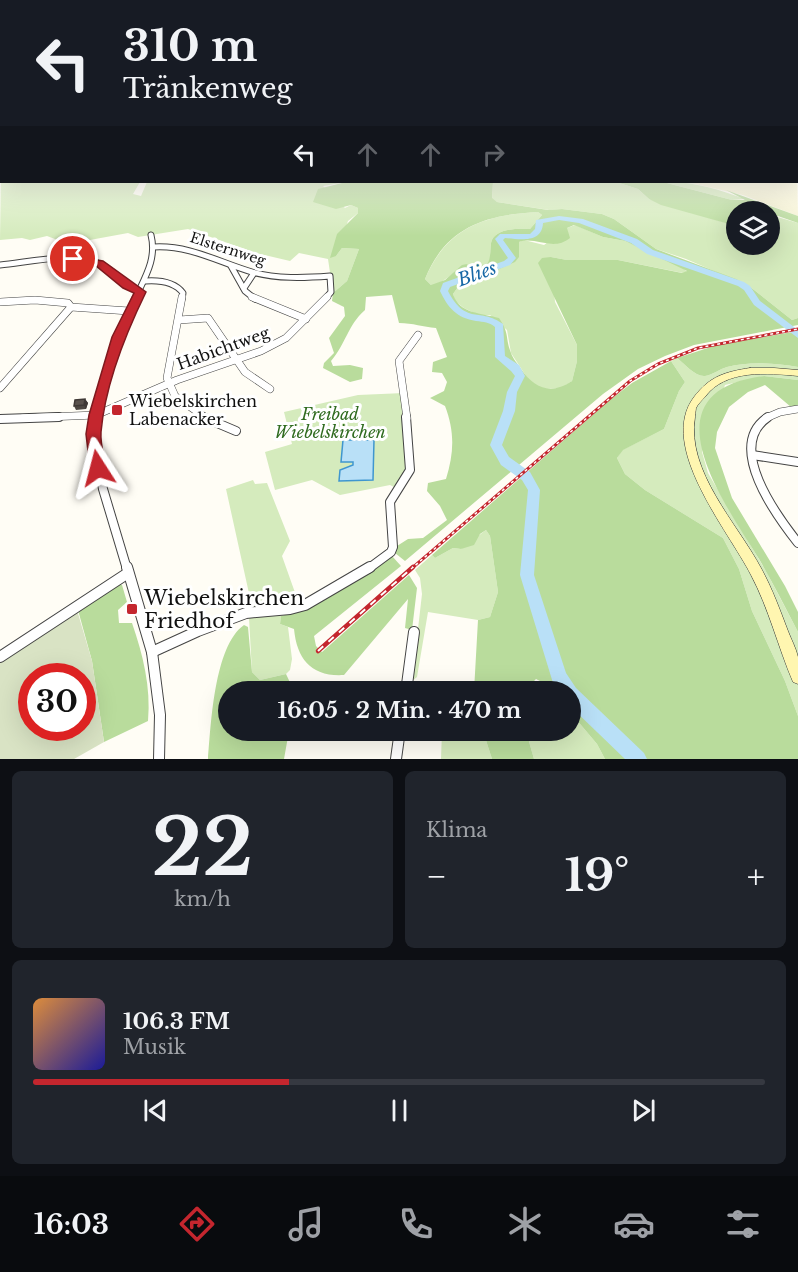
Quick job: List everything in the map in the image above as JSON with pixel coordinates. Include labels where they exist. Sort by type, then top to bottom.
[{"type":"main road","points":[[798,373],[755,371],[725,377],[701,393],[688,416],[686,428],[694,462],[744,549],[798,658]]},
{"type":"main road","points":[[780,623],[798,677]]},
{"type":"street","points":[[151,235],[154,247],[153,259],[118,337],[96,415],[93,434],[96,458],[112,525],[152,652],[160,715],[159,759]]},
{"type":"street","name":"Elsternweg","points":[[154,247],[187,248],[255,273],[292,278],[330,276]]},
{"type":"street","points":[[0,265],[73,259],[91,261],[104,265],[127,286],[140,292]]},
{"type":"street","points":[[230,264],[244,288],[253,298],[306,319]]},
{"type":"street","points":[[244,288],[255,273]]},
{"type":"street","name":"Habichtweg","points":[[96,415],[167,384],[276,344],[319,308],[331,292],[330,276]]},
{"type":"street","points":[[145,280],[173,284],[180,288],[183,297],[167,384],[190,409],[236,431]]},
{"type":"street","points":[[0,302],[56,301],[68,303],[71,307],[129,311]]},
{"type":"street","points":[[0,388],[71,307]]},
{"type":"street","points":[[179,320],[208,318],[252,379],[270,389]]},
{"type":"street","points":[[152,652],[246,613],[260,610],[289,610],[308,604],[391,552],[393,547],[390,502],[410,470],[405,394],[399,361],[418,335]]},
{"type":"street","points":[[798,409],[778,411],[761,422],[755,430],[752,441],[752,455],[763,492],[780,521],[798,543]]},
{"type":"street","points":[[0,419],[96,415]]},
{"type":"street","points":[[752,455],[798,462]]},
{"type":"street","points":[[0,657],[128,573]]},
{"type":"street","points":[[407,681],[414,633]]},
{"type":"street","points":[[396,759],[398,741]]},
{"type":"shaded area","points":[[691,183],[797,183],[798,216],[780,209],[780,201],[759,201]]},
{"type":"green space","points":[[1,183],[139,183],[133,194],[141,196],[147,183],[340,183],[323,186],[345,208],[351,205],[358,208],[358,213],[348,221],[336,256],[342,248],[359,249],[347,281],[333,293],[328,259],[299,253],[290,261],[256,253],[188,229],[138,237],[128,233],[68,244],[47,236],[30,240],[22,238],[0,240]]},
{"type":"green space","points":[[342,183],[493,183],[492,198],[497,202],[548,210],[562,209],[602,214],[614,219],[656,249],[749,286],[792,320],[798,318],[798,325],[694,345],[638,369],[603,394],[405,561],[395,553],[397,546],[408,539],[423,538],[447,520],[440,506],[427,491],[428,483],[446,479],[451,460],[452,434],[445,406],[430,398],[444,391],[447,382],[442,373],[432,372],[433,362],[447,357],[436,328],[399,323],[392,295],[366,297],[365,310],[354,322],[331,361],[333,366],[350,365],[363,368],[362,379],[350,382],[323,368],[324,363],[334,353],[329,338],[345,316],[344,307],[332,301],[333,293],[347,281],[359,249],[342,248],[336,256],[330,258],[337,234],[358,213],[358,208],[351,205],[336,209],[313,202],[318,189]],"holes":[[[538,212],[542,215],[530,229],[508,230],[497,234],[491,243],[488,263],[472,268],[467,264],[462,265],[445,280],[431,285],[425,279],[444,247],[469,227],[501,216]],[[574,225],[603,237],[625,241],[687,271],[682,273],[618,260],[542,258],[538,263],[577,345],[577,361],[572,381],[557,388],[544,388],[526,376],[514,359],[505,328],[499,318],[466,309],[456,301],[453,294],[458,287],[515,262],[519,257],[519,242],[532,241],[551,244],[564,242],[570,238],[567,228]]]},
{"type":"green space","points":[[493,183],[619,183],[638,189],[649,199],[726,223],[726,255],[780,255],[780,218],[798,223],[798,318],[792,320],[749,286],[656,249],[614,219],[602,214],[562,209],[549,210],[497,202],[492,199]]},
{"type":"green space","points":[[619,183],[667,183],[732,200],[745,200],[726,190],[756,201],[726,201],[726,223],[661,205],[649,199],[638,189]]},
{"type":"green space","points":[[667,183],[705,186],[745,199],[732,200]]},
{"type":"green space","points":[[780,210],[798,216],[798,223],[780,217]]},
{"type":"green space","points":[[538,212],[542,215],[530,229],[508,230],[493,238],[489,263],[472,268],[467,264],[437,285],[431,285],[425,279],[444,247],[470,227],[501,216]]},
{"type":"green space","points":[[575,225],[603,237],[625,241],[687,272],[618,260],[567,260],[551,257],[555,302],[577,345],[577,361],[572,381],[562,388],[543,389],[530,382],[511,353],[507,330],[490,315],[478,315],[464,308],[455,301],[453,294],[458,287],[472,281],[519,242],[524,240],[544,245],[567,228]]},
{"type":"green space","points":[[798,331],[798,367],[754,363],[727,367],[701,376],[677,358],[717,345]]},
{"type":"green space","points":[[677,358],[701,376],[727,367],[754,363],[798,367],[798,380],[764,376],[725,385],[702,452],[708,473],[767,573],[798,632],[798,716],[785,681],[752,611],[739,569],[723,538],[645,490],[625,474],[617,458],[622,450],[664,429],[679,391],[685,382],[671,361]]},
{"type":"green space","points":[[671,361],[685,382],[679,391],[664,429],[623,450],[617,458],[625,474],[645,490],[723,538],[739,569],[752,611],[785,681],[798,716],[798,759],[605,759],[597,744],[581,725],[581,681],[540,681],[536,679],[534,681],[475,681],[478,620],[490,617],[498,592],[490,536],[486,530],[480,534],[474,545],[461,549],[453,548],[435,558],[432,555],[632,383]]},
{"type":"green space","points":[[764,376],[798,380],[798,407],[791,407],[765,385],[748,392],[729,407],[717,432],[715,448],[732,498],[798,612],[798,632],[713,480],[703,452],[700,425],[707,403],[727,386]]},
{"type":"green space","name":"Freibad Wiebelskirchen","points":[[404,393],[408,470],[394,487],[390,485],[340,495],[312,480],[275,490],[265,452],[292,444],[284,412],[358,395]],"holes":[[[354,462],[373,480],[340,481],[340,470],[353,465]]]},
{"type":"green space","points":[[253,480],[255,484],[267,483],[290,541],[282,556],[298,601],[252,607],[226,489]]},
{"type":"green space","points":[[486,530],[490,536],[498,592],[490,617],[478,620],[428,612],[417,677],[412,681],[422,594],[420,578],[415,570],[432,555],[435,558],[453,548],[461,549]]},
{"type":"green space","points":[[392,556],[401,566],[314,636],[316,646],[322,652],[409,575],[417,588],[412,630],[405,628],[408,599],[344,675],[323,673],[308,664],[299,650],[294,629],[280,624],[281,616],[308,609]]},
{"type":"green space","points":[[118,584],[122,585],[127,602],[118,610],[119,623],[132,623],[143,659],[147,683],[148,721],[104,742],[96,688],[96,663],[92,663],[78,610]]},
{"type":"green space","points":[[77,610],[92,663],[18,663],[18,741],[96,741],[96,688],[104,742],[74,759],[0,759],[0,663]]},
{"type":"green space","points":[[262,615],[281,616],[280,624],[288,627],[292,659],[290,670],[286,674],[260,680],[252,672],[249,618]]},
{"type":"green space","points":[[244,625],[248,627],[252,672],[260,680],[286,674],[289,681],[218,681],[218,741],[287,741],[284,759],[208,759],[216,687],[226,650],[234,635]]},
{"type":"green space","points":[[581,725],[597,744],[605,759],[534,759],[529,741],[581,741]]},
{"type":"green space","points":[[442,741],[486,741],[492,759],[441,759]]},
{"type":"green space","points":[[486,741],[529,741],[534,759],[492,759]]},
{"type":"water","points":[[343,440],[374,440],[373,480],[339,481],[340,470],[353,465],[353,462],[341,462]]},
{"type":"building","points":[[85,399],[84,405],[74,406],[75,400]]},
{"type":"waterway","name":"Blies","points":[[562,681],[527,575],[534,490],[526,476],[505,461],[496,445],[509,411],[512,392],[520,376],[515,368],[500,357],[500,326],[488,320],[465,316],[457,311],[444,291],[446,285],[507,263],[512,258],[499,239],[503,236],[532,236],[539,229],[539,222],[559,218],[580,221],[634,241],[650,252],[741,284],[747,288],[757,303],[798,335]]},
{"type":"waterway","name":"Blies","points":[[581,705],[638,759]]},
{"type":"railway","points":[[411,569],[630,381],[658,364],[698,348],[798,329]]},
{"type":"railway","points":[[318,651],[413,567]]},
{"type":"place","name":"Wiebelskirchen Labenacker","points":[[117,410]]},
{"type":"place","name":"Wiebelskirchen Friedhof","points":[[132,609]]},
{"type":"route","points":[[73,259],[100,263],[127,286],[140,292],[118,337],[96,415],[93,434],[98,468]]}]
